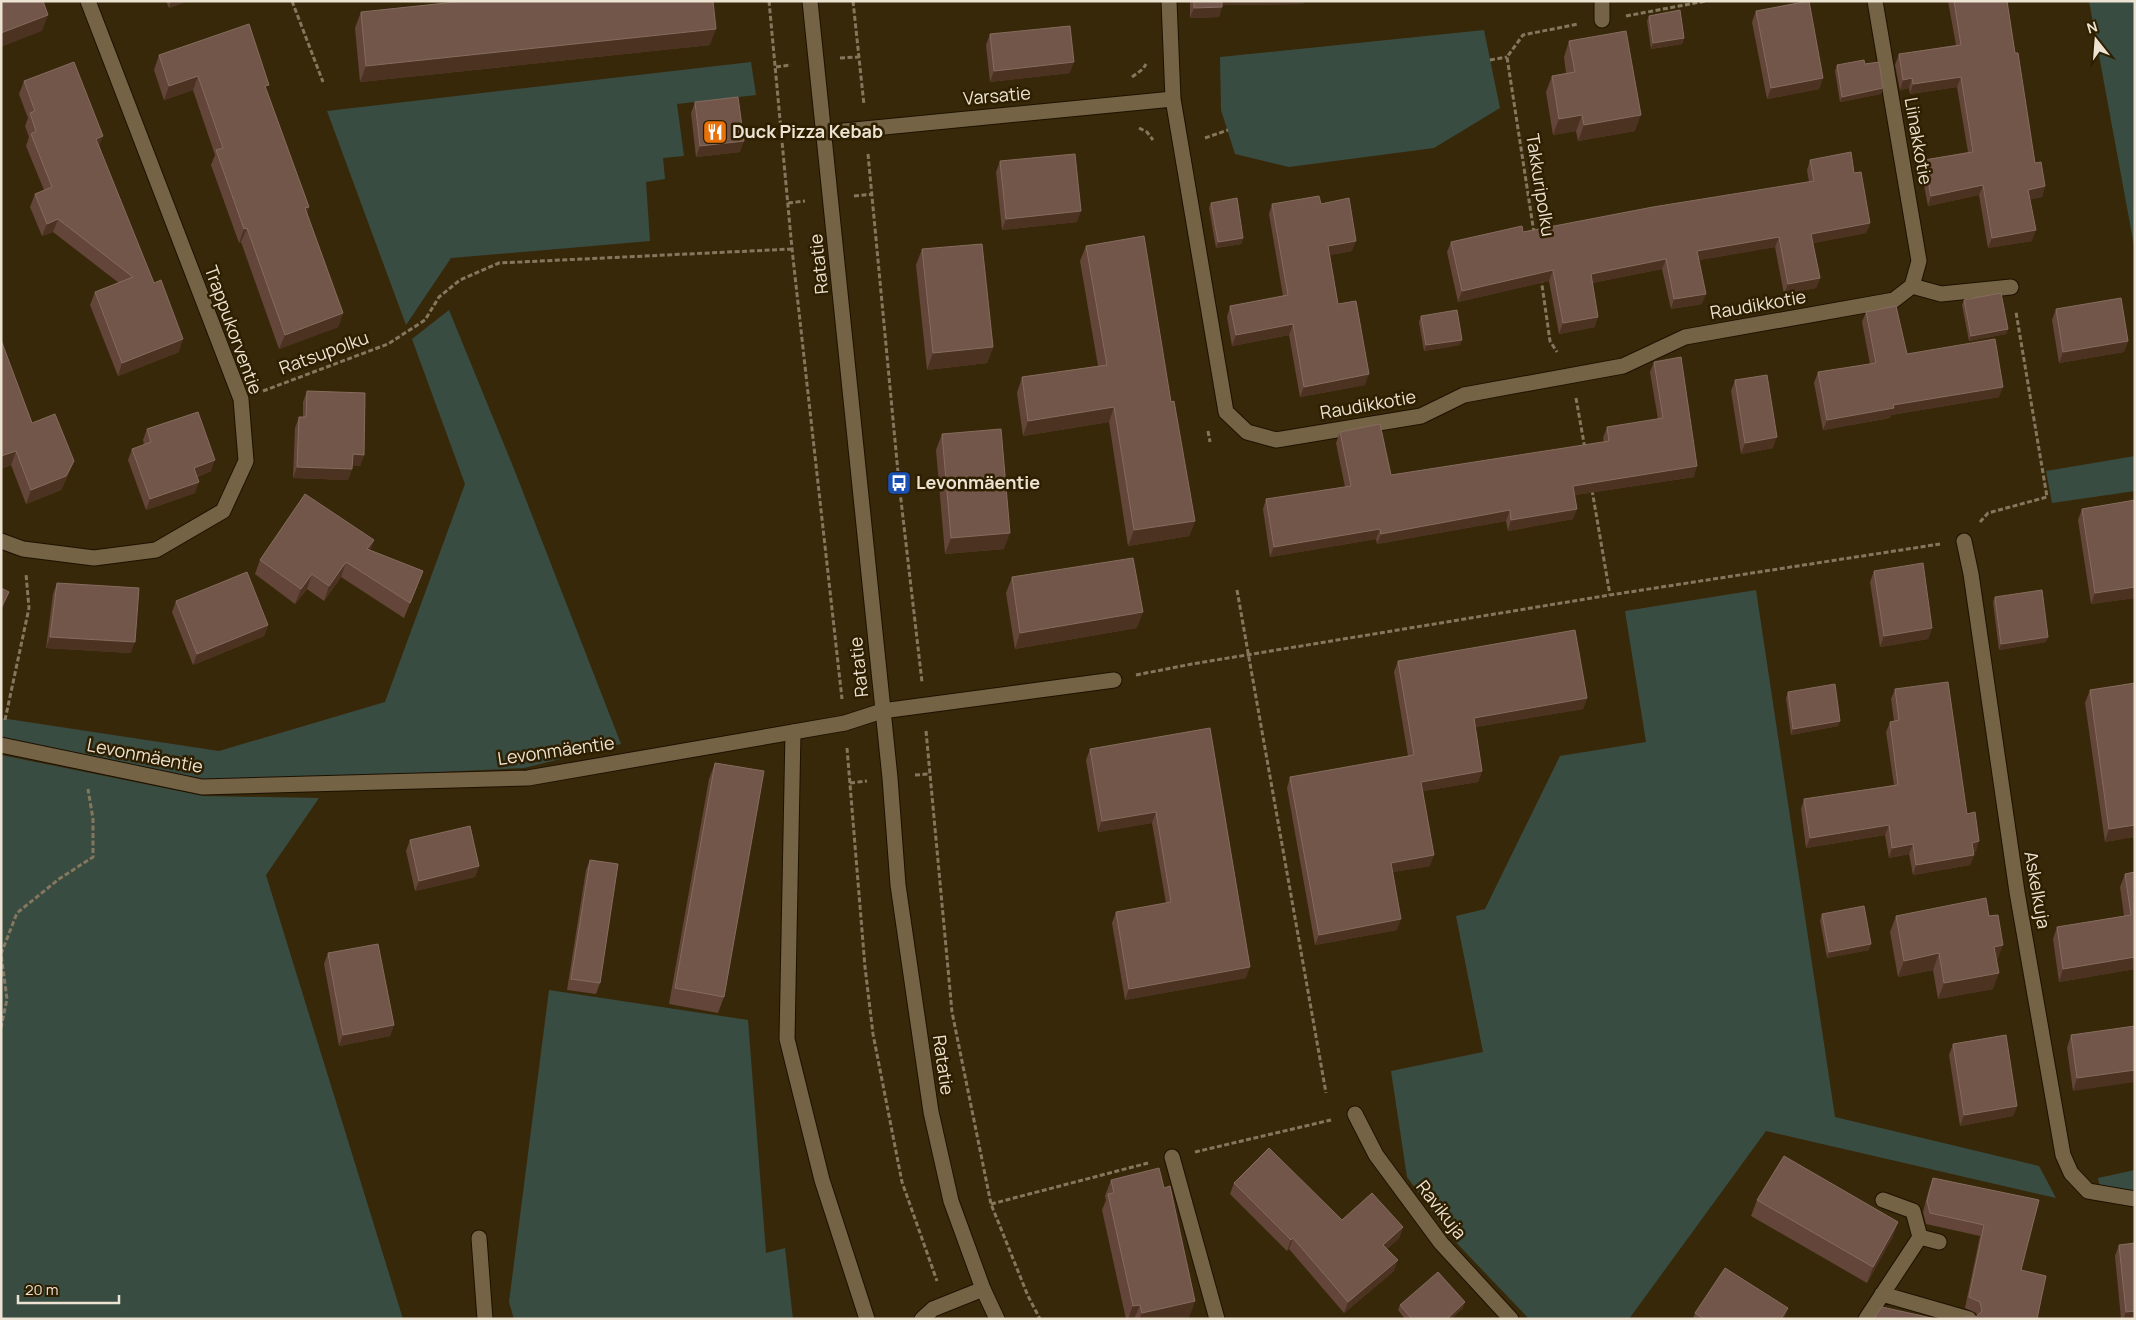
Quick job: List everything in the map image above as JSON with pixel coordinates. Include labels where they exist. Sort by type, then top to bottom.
[{"type":"street","name":"Trappukorventie","points":[[1,541],[23,549],[94,558],[156,550],[223,512],[246,461],[241,399],[88,1]]},
{"type":"street","name":"Ratatie","points":[[810,1],[898,885],[931,1112],[951,1201],[983,1289],[997,1319]]},
{"type":"street","points":[[1169,1],[1173,99]]},
{"type":"street","points":[[1602,1],[1602,20]]},
{"type":"street","name":"Liinakkotie","points":[[1875,1],[1919,261],[1912,286]]},
{"type":"street","name":"Varsatie","points":[[823,133],[867,127],[1173,99]]},
{"type":"street","name":"Raudikkotie","points":[[1173,99],[1226,412],[1247,432],[1276,440],[1421,416],[1464,395],[1623,366],[1685,337],[1894,300],[1912,286]]},
{"type":"street","points":[[1912,286],[1942,294],[2011,287]]},
{"type":"street","name":"Askelkuja","points":[[1964,541],[2018,892],[2063,1155],[2071,1173],[2088,1191],[2135,1199]]},
{"type":"street","name":"Levonmäentie","points":[[1,745],[202,787],[528,778],[845,723],[882,711],[1114,680]]},
{"type":"street","points":[[793,732],[787,1039],[822,1180],[867,1319]]},
{"type":"street","name":"Ravikuja","points":[[1356,1114],[1376,1154],[1441,1243],[1511,1319]]},
{"type":"street","points":[[1172,1157],[1218,1319]]},
{"type":"street","points":[[1866,1319],[1920,1237],[1913,1211],[1883,1200]]},
{"type":"street","points":[[1920,1237],[1939,1242]]},
{"type":"street","points":[[479,1238],[485,1319]]},
{"type":"street","points":[[922,1319],[933,1309],[983,1289]]},
{"type":"street","points":[[1882,1294],[1969,1319]]},
{"type":"path","points":[[292,1],[322,82]]},
{"type":"path","points":[[769,1],[792,249],[845,723],[865,968],[873,1034],[902,1182],[934,1273]]},
{"type":"path","points":[[853,1],[867,127],[899,483],[924,706],[952,1012],[991,1204],[1028,1296],[1040,1319]]},
{"type":"path","points":[[1490,60],[1507,57],[1523,35],[1706,1]]},
{"type":"path","points":[[1127,81],[1143,69],[1150,57]]},
{"type":"path","name":"Takkuripolku","points":[[1507,57],[1535,243]]},
{"type":"path","points":[[864,106],[873,105]]},
{"type":"path","points":[[1132,126],[1147,132],[1158,146]]},
{"type":"path","name":"Ratsupolku","points":[[241,399],[388,344],[425,320],[439,297],[460,280],[499,264],[792,249]]},
{"type":"path","points":[[1540,272],[1550,341],[1572,376],[1585,452]]},
{"type":"path","points":[[1114,680],[1247,654],[1610,595],[1964,541],[1988,514],[2047,497],[2011,287]]},
{"type":"path","points":[[1207,422],[1210,442]]},
{"type":"path","points":[[1590,480],[1610,595]]},
{"type":"path","points":[[3,729],[29,608],[23,549]]},
{"type":"path","points":[[1237,590],[1326,1093]]},
{"type":"path","points":[[1,1028],[7,999],[1,954],[16,912],[59,879],[93,857],[94,819],[82,763]]},
{"type":"green space","points":[[2089,1],[2135,1],[2135,251]]},
{"type":"green space","points":[[1484,30],[1500,108],[1434,148],[1289,167],[1235,154],[1221,110],[1220,57]]},
{"type":"green space","points":[[751,62],[756,95],[677,104],[684,156],[663,158],[665,179],[646,182],[650,241],[451,258],[406,325],[327,111]]},
{"type":"green space","points":[[449,310],[514,469],[621,744],[524,768],[333,777],[202,779],[1,739],[1,718],[219,751],[385,702],[465,484],[412,339]]},
{"type":"green space","points":[[2135,456],[2135,491],[2052,503],[2046,471]]},
{"type":"green space","points":[[1756,590],[1835,1117],[2039,1166],[2056,1198],[1766,1131],[1629,1319],[1529,1319],[1449,1235],[1407,1177],[1391,1071],[1483,1052],[1456,916],[1485,909],[1560,756],[1646,742],[1625,611]]},
{"type":"green space","points":[[1,755],[204,796],[319,798],[266,875],[403,1319],[1,1319]]},
{"type":"green space","points":[[549,990],[748,1020],[766,1253],[785,1248],[793,1319],[514,1319],[509,1302]]},
{"type":"green space","points":[[2135,1170],[2135,1198],[2101,1192],[2098,1178]]},
{"type":"building","points":[[1,1],[43,1],[48,15],[1,33]]},
{"type":"building","points":[[465,1],[713,1],[716,29],[366,66],[361,12]]},
{"type":"building","points":[[1194,1],[1222,1],[1222,7],[1194,8]]},
{"type":"building","points":[[1809,1],[1823,78],[1771,88],[1756,11]]},
{"type":"building","points":[[1954,1],[2007,1],[2015,53],[2018,53],[2035,163],[2041,162],[2045,186],[2028,190],[2036,230],[1992,238],[1983,185],[1931,196],[1924,160],[1973,152],[1961,77],[1913,84],[1912,78],[1903,80],[1899,54],[1961,45]]},
{"type":"building","points":[[1680,10],[1684,38],[1653,43],[1649,16]]},
{"type":"building","points":[[249,24],[269,85],[265,86],[309,207],[305,208],[343,313],[285,335],[247,228],[244,229],[216,150],[223,148],[198,76],[169,86],[159,55]]},
{"type":"building","points":[[1070,26],[1074,62],[994,71],[990,34]]},
{"type":"building","points":[[1626,31],[1641,115],[1584,125],[1582,115],[1559,119],[1552,76],[1575,72],[1569,41]]},
{"type":"building","points":[[1864,60],[1865,64],[1879,62],[1883,88],[1842,97],[1837,65]]},
{"type":"building","points":[[74,62],[103,136],[96,139],[154,283],[161,280],[183,339],[122,363],[95,292],[133,277],[58,219],[47,224],[35,194],[52,187],[31,134],[36,131],[30,113],[35,111],[24,81]]},
{"type":"building","name":"Duck Pizza Kebab","points":[[738,97],[744,141],[700,146],[695,102]]},
{"type":"building","points":[[1851,152],[1854,173],[1861,172],[1870,223],[1811,234],[1820,278],[1788,284],[1779,237],[1697,251],[1706,294],[1674,299],[1666,259],[1591,274],[1598,317],[1563,323],[1553,270],[1462,291],[1451,242],[1522,226],[1523,232],[1653,207],[1814,181],[1810,160]]},
{"type":"building","points":[[1075,154],[1081,211],[1006,219],[1000,161]]},
{"type":"building","points":[[1319,196],[1321,204],[1349,198],[1356,241],[1328,246],[1338,304],[1356,301],[1369,374],[1304,387],[1293,324],[1236,335],[1230,306],[1288,295],[1272,204]]},
{"type":"building","points":[[1237,198],[1243,238],[1218,242],[1211,203]]},
{"type":"building","points":[[1144,236],[1171,402],[1174,401],[1195,521],[1134,530],[1114,407],[1028,421],[1022,377],[1107,365],[1086,246]]},
{"type":"building","points":[[982,244],[993,347],[933,353],[922,249]]},
{"type":"building","points":[[2001,293],[2008,329],[1971,336],[1964,300]]},
{"type":"building","points":[[2121,298],[2128,341],[2063,352],[2056,309]]},
{"type":"building","points":[[1896,306],[1907,354],[1995,339],[2003,387],[1893,405],[1894,408],[1827,420],[1818,372],[1876,363],[1866,312]]},
{"type":"building","points":[[1457,310],[1462,340],[1426,345],[1421,316]]},
{"type":"building","points":[[1,340],[32,423],[55,414],[74,461],[66,476],[31,490],[16,451],[1,456]]},
{"type":"building","points":[[1681,357],[1697,466],[1573,486],[1577,509],[1511,520],[1510,510],[1381,534],[1380,529],[1274,547],[1266,499],[1351,486],[1340,432],[1380,424],[1391,475],[1609,441],[1607,427],[1663,418],[1654,362]]},
{"type":"building","points":[[1767,375],[1777,437],[1745,443],[1735,380]]},
{"type":"building","points":[[307,391],[365,393],[364,455],[353,454],[352,469],[297,467],[299,417],[306,417]]},
{"type":"building","points":[[198,412],[215,460],[194,468],[199,482],[150,499],[132,449],[151,442],[147,429]]},
{"type":"building","points":[[1001,429],[1010,533],[951,538],[942,434]]},
{"type":"building","points":[[305,494],[374,540],[367,549],[423,571],[410,603],[346,562],[329,586],[312,574],[301,589],[260,560]]},
{"type":"building","points":[[2135,500],[2135,587],[2095,593],[2082,509]]},
{"type":"building","points":[[1133,558],[1143,612],[1020,633],[1012,577]]},
{"type":"building","points":[[1923,563],[1932,628],[1884,636],[1874,571]]},
{"type":"building","points":[[247,572],[268,625],[197,654],[176,601]]},
{"type":"building","points":[[57,583],[139,588],[135,642],[50,637]]},
{"type":"building","points":[[1,588],[9,592],[1,608]]},
{"type":"building","points":[[2042,590],[2048,637],[2001,644],[1995,597]]},
{"type":"building","points":[[1575,630],[1587,698],[1474,718],[1482,771],[1421,782],[1434,855],[1391,863],[1401,919],[1319,935],[1290,777],[1414,755],[1398,661]]},
{"type":"building","points":[[1948,682],[1967,814],[1975,812],[1979,841],[1972,843],[1974,855],[1916,865],[1913,844],[1892,848],[1889,825],[1810,838],[1804,799],[1898,785],[1890,722],[1899,720],[1895,689]]},
{"type":"building","points":[[2135,683],[2135,825],[2109,829],[2090,690]]},
{"type":"building","points":[[1835,684],[1840,721],[1793,729],[1788,692]]},
{"type":"building","points":[[1210,728],[1250,967],[1129,989],[1116,912],[1171,902],[1156,812],[1102,821],[1090,749]]},
{"type":"building","points":[[715,763],[764,771],[724,997],[675,988]]},
{"type":"building","points":[[470,826],[479,866],[419,881],[410,840]]},
{"type":"building","points":[[590,860],[618,864],[600,983],[571,979]]},
{"type":"building","points":[[2135,872],[2135,957],[2063,969],[2057,927],[2131,915],[2125,874]]},
{"type":"building","points":[[1986,898],[1989,916],[1998,915],[2003,945],[1994,947],[1999,973],[1944,983],[1939,953],[1904,961],[1896,916]]},
{"type":"building","points":[[1864,906],[1871,944],[1829,952],[1822,914]]},
{"type":"building","points":[[378,944],[394,1025],[343,1035],[328,953]]},
{"type":"building","points":[[2135,1026],[2135,1070],[2077,1078],[2071,1035]]},
{"type":"building","points":[[2006,1035],[2017,1106],[1964,1115],[1953,1044]]},
{"type":"building","points":[[1269,1148],[1342,1220],[1372,1193],[1403,1227],[1383,1245],[1398,1260],[1348,1302],[1293,1238],[1291,1240],[1234,1183]]},
{"type":"building","points":[[1784,1156],[1898,1222],[1873,1267],[1757,1200]]},
{"type":"building","points":[[1159,1168],[1164,1188],[1170,1186],[1195,1301],[1142,1313],[1140,1305],[1133,1306],[1108,1194],[1114,1193],[1111,1180]]},
{"type":"building","points":[[1933,1178],[2039,1200],[2021,1270],[2046,1276],[2037,1319],[1964,1319],[1965,1316],[1976,1317],[1982,1311],[1980,1302],[1969,1297],[1984,1225],[1930,1213],[1927,1201]]},
{"type":"building","points":[[2135,1243],[2135,1311],[2126,1312],[2119,1245]]},
{"type":"building","points":[[1725,1268],[1788,1308],[1781,1319],[1704,1319],[1695,1313]]},
{"type":"building","points":[[1438,1272],[1465,1302],[1447,1319],[1412,1319],[1400,1305]]},
{"type":"building","points":[[1882,1307],[1936,1319],[1875,1319]]},
{"type":"place","name":"Duck Pizza Kebab","points":[[715,132]]},
{"type":"place","name":"Levonmäentie","points":[[899,483]]}]
